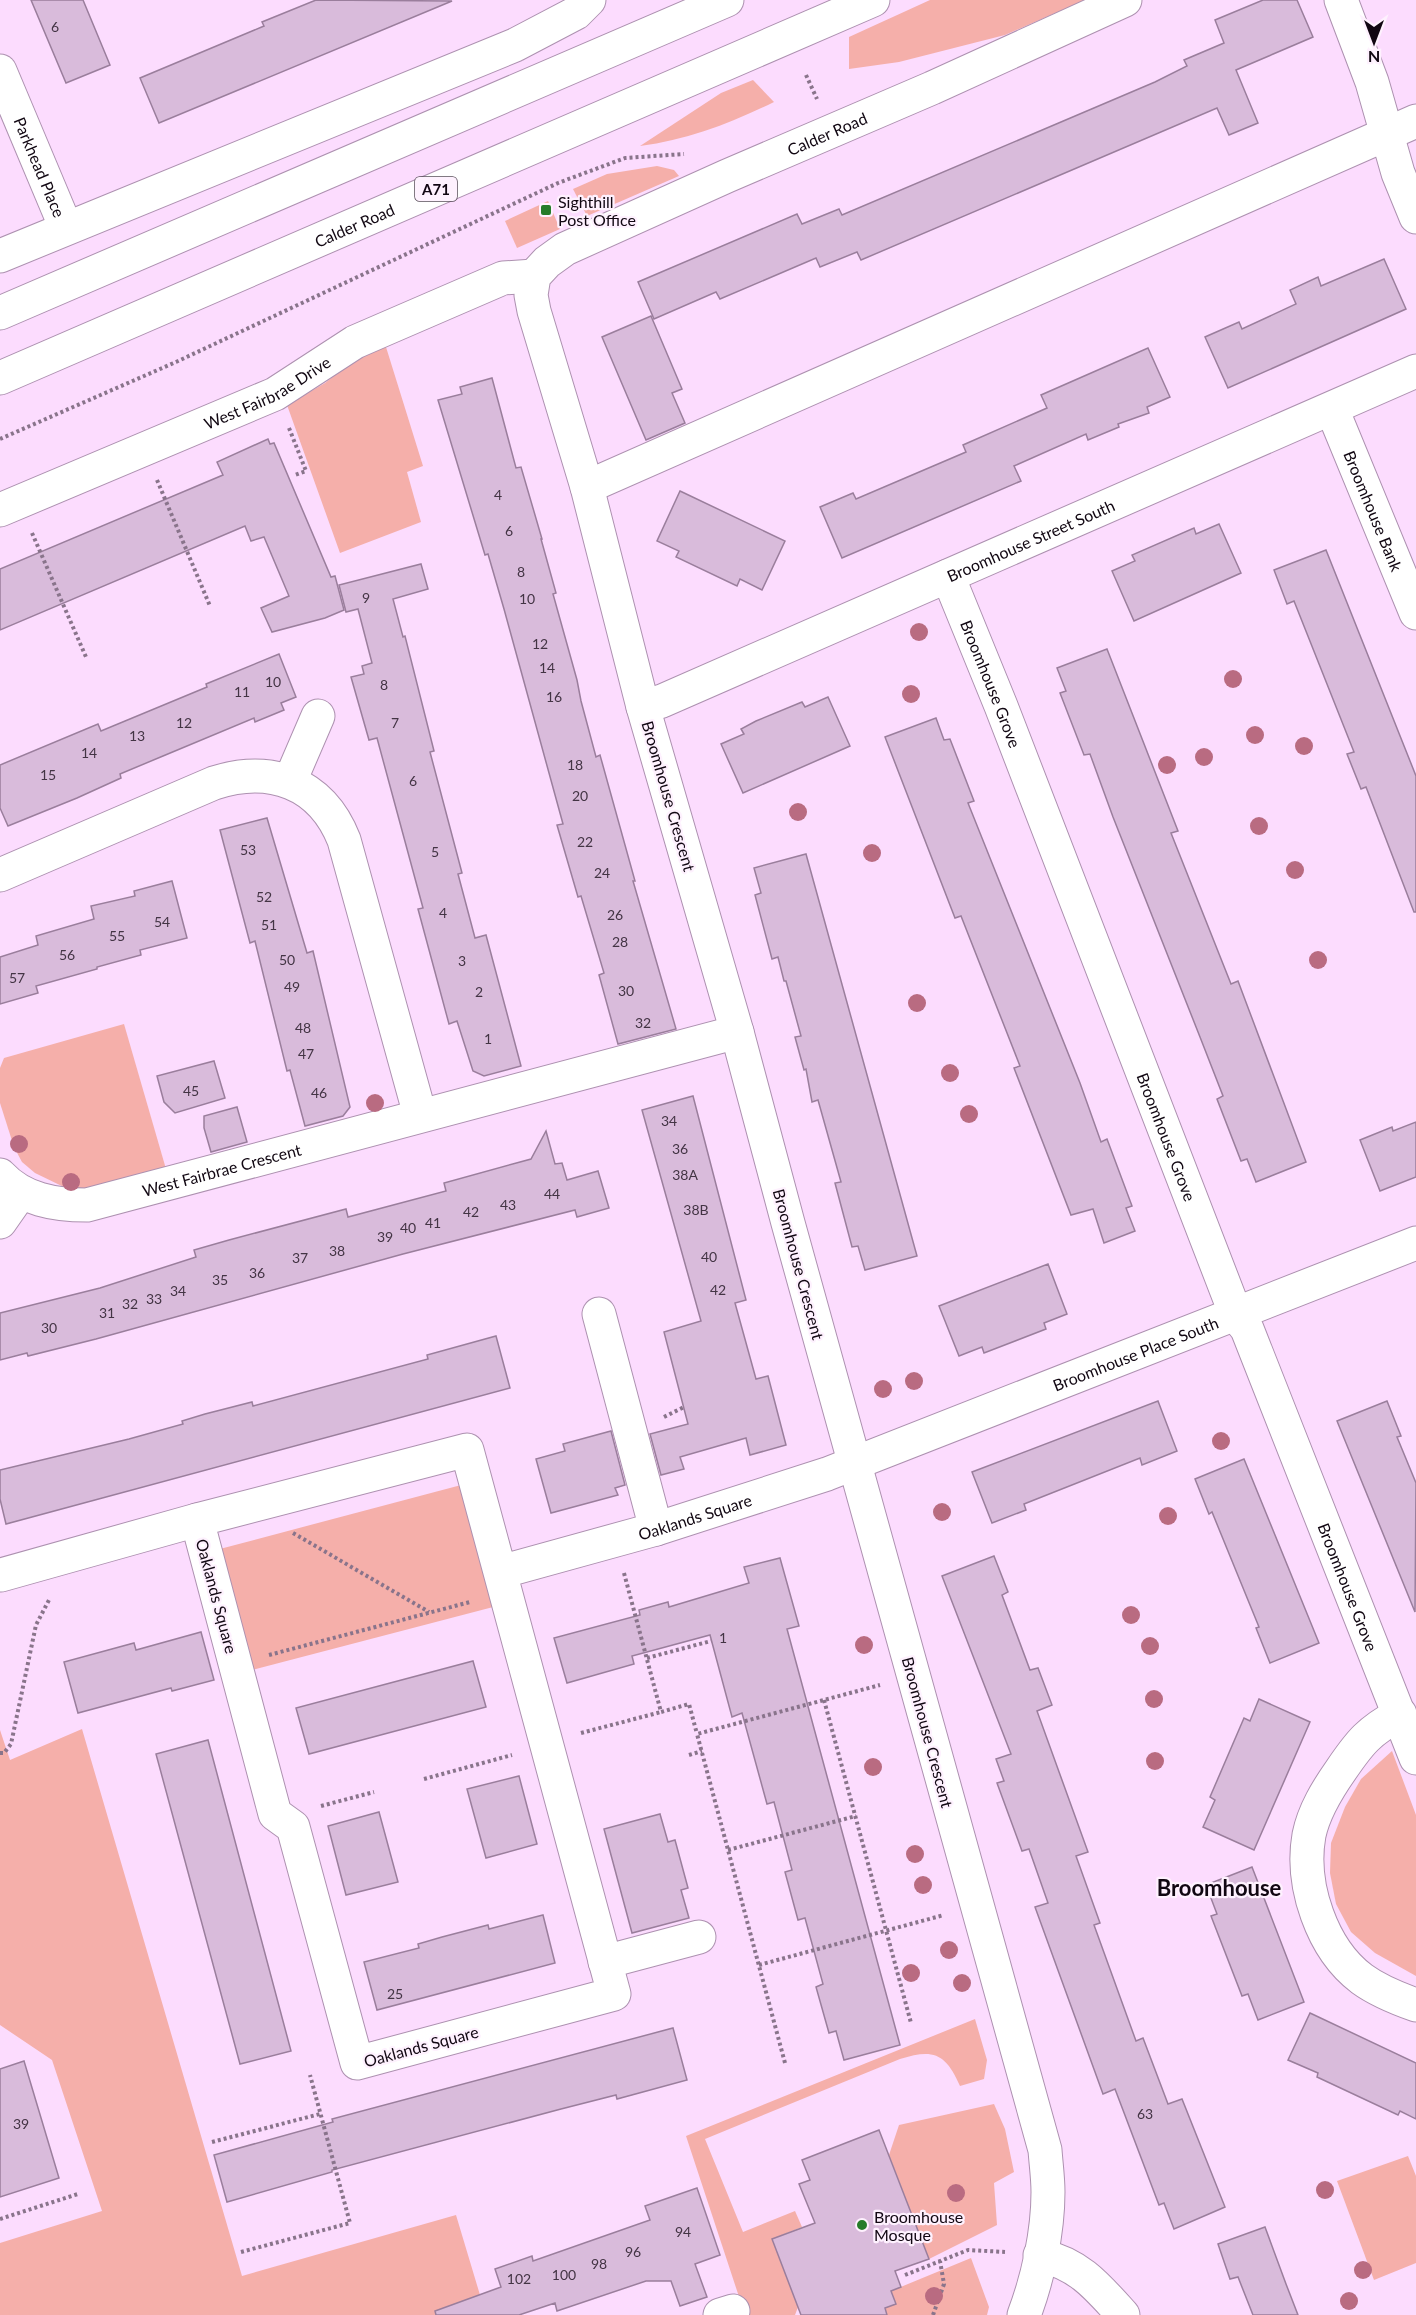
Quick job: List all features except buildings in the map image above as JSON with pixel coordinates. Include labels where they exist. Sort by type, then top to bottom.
[{"type":"street","points":[[0,256],[515,45],[576,13],[590,0]]},
{"type":"street","points":[[0,313],[727,0]]},
{"type":"street","name":"Calder Road","points":[[0,378],[873,0]]},
{"type":"street","name":"Calder Road","points":[[534,276],[547,262],[566,249],[727,176],[932,88],[1125,0]]},
{"type":"street","points":[[1341,0],[1372,82],[1398,173],[1416,217]]},
{"type":"street","name":"Parkhead Place","points":[[0,71],[66,228]]},
{"type":"street","points":[[587,487],[1416,121]]},
{"type":"street","name":"West Fairbrae Drive","points":[[9,506],[275,394],[355,342],[503,278],[534,276]]},
{"type":"street","name":"Broomhouse Crescent","points":[[534,276],[531,295],[534,310],[587,487],[643,707],[737,1032],[854,1464],[1045,2150],[1048,2192],[1040,2255],[1024,2315]]},
{"type":"street","name":"Broomhouse Street South","points":[[643,707],[673,696],[1416,371]]},
{"type":"street","name":"Broomhouse Bank","points":[[1332,408],[1416,613]]},
{"type":"street","name":"Broomhouse Grove","points":[[948,576],[1001,705],[1236,1315],[1247,1329],[1402,1697],[1416,1758]]},
{"type":"street","points":[[290,781],[318,716]]},
{"type":"street","points":[[0,874],[223,780],[256,775],[290,781],[323,805],[339,827],[420,1115]]},
{"type":"street","name":"West Fairbrae Crescent","points":[[0,1222],[10,1183],[42,1200],[60,1205],[87,1205],[737,1032]]},
{"type":"street","name":"Broomhouse Place South","points":[[854,1464],[1416,1243]]},
{"type":"street","points":[[599,1314],[656,1529]]},
{"type":"street","name":"Oaklands Square","points":[[1,1575],[197,1520],[467,1450],[614,1994],[357,2063],[293,1827],[275,1814],[197,1520]]},
{"type":"street","name":"Oaklands Square","points":[[503,1582],[615,1540],[656,1529],[854,1464]]},
{"type":"street","points":[[1402,1697],[1357,1747],[1323,1797],[1309,1836],[1308,1874],[1315,1912],[1334,1950],[1362,1979],[1416,2005]]},
{"type":"street","points":[[605,1962],[699,1937]]},
{"type":"street","points":[[1040,2255],[1059,2260],[1083,2273],[1123,2315]]},
{"type":"path","points":[[0,440],[176,362],[558,183],[625,158],[684,154]]},
{"type":"path","points":[[275,394],[306,471],[295,475]]},
{"type":"path","points":[[144,449],[210,606]]},
{"type":"path","points":[[9,506],[86,657]]},
{"type":"path","points":[[289,1530],[430,1612]]},
{"type":"path","points":[[615,1540],[661,1712]]},
{"type":"path","points":[[236,1664],[430,1612],[503,1582]]},
{"type":"path","points":[[0,1753],[4,1753],[11,1744],[36,1625],[44,1610]]},
{"type":"path","points":[[647,1658],[711,1641]]},
{"type":"path","points":[[697,1734],[913,1676]]},
{"type":"path","points":[[824,1700],[911,2023]]},
{"type":"path","points":[[424,1779],[689,1704],[785,2063]]},
{"type":"path","points":[[689,1755],[702,1751]]},
{"type":"path","points":[[279,1817],[374,1792]]},
{"type":"path","points":[[728,1851],[855,1816]]},
{"type":"path","points":[[759,1965],[977,1907]]},
{"type":"path","points":[[241,2252],[350,2223],[310,2075]]},
{"type":"path","points":[[212,2142],[320,2114]]},
{"type":"path","points":[[0,2219],[78,2194]]},
{"type":"path","points":[[905,2275],[968,2250],[1040,2255]]},
{"type":"path","points":[[933,2315],[944,2284],[940,2261]]},
{"type":"shaded area","points":[[930,0],[1085,0],[1005,35],[899,62],[849,69],[849,37]]},
{"type":"shaded area","points":[[753,80],[774,102],[709,130],[675,140],[640,146],[721,93]]},
{"type":"shaded area","points":[[657,166],[674,170],[679,176],[587,216],[573,189],[607,174]]},
{"type":"shaded area","points":[[548,201],[560,229],[517,248],[505,221]]},
{"type":"shaded area","points":[[386,347],[423,466],[407,472],[421,522],[340,553],[287,405],[325,383],[354,360]]},
{"type":"shaded area","points":[[124,1024],[166,1169],[96,1189],[68,1189],[35,1173],[22,1162],[14,1147],[0,1103],[0,1068],[4,1058]]},
{"type":"shaded area","points":[[465,1484],[497,1606],[248,1671],[216,1550]]},
{"type":"shaded area","points":[[82,1729],[242,2276],[456,2215],[486,2315],[0,2315],[0,2243],[102,2211],[52,2060],[0,2025],[0,1730],[10,1760]]},
{"type":"shaded area","points":[[1392,1751],[1416,1815],[1416,1976],[1375,1953],[1351,1932],[1336,1904],[1330,1873],[1331,1843],[1345,1807],[1361,1779]]},
{"type":"shaded area","points":[[975,2019],[987,2060],[984,2079],[960,2086],[950,2067],[938,2056],[922,2054],[912,2056],[705,2139],[743,2232],[795,2211],[802,2227],[772,2239],[798,2307],[795,2315],[745,2315],[686,2136]]},
{"type":"shaded area","points":[[994,2104],[1005,2129],[1014,2172],[994,2183],[997,2225],[929,2259],[889,2155],[899,2125]]},
{"type":"shaded area","points":[[1408,2156],[1416,2176],[1416,2263],[1374,2280],[1337,2181]]},
{"type":"shaded area","points":[[971,2258],[989,2307],[987,2315],[887,2315],[885,2308],[896,2304],[891,2291]]},
{"type":"place","name":"Sighthill Post Office","points":[[546,210]]},
{"type":"place","name":"Broomhouse Mosque","points":[[862,2225]]},
{"type":"district","name":"Broomhouse","points":[[1219,1887]]}]
